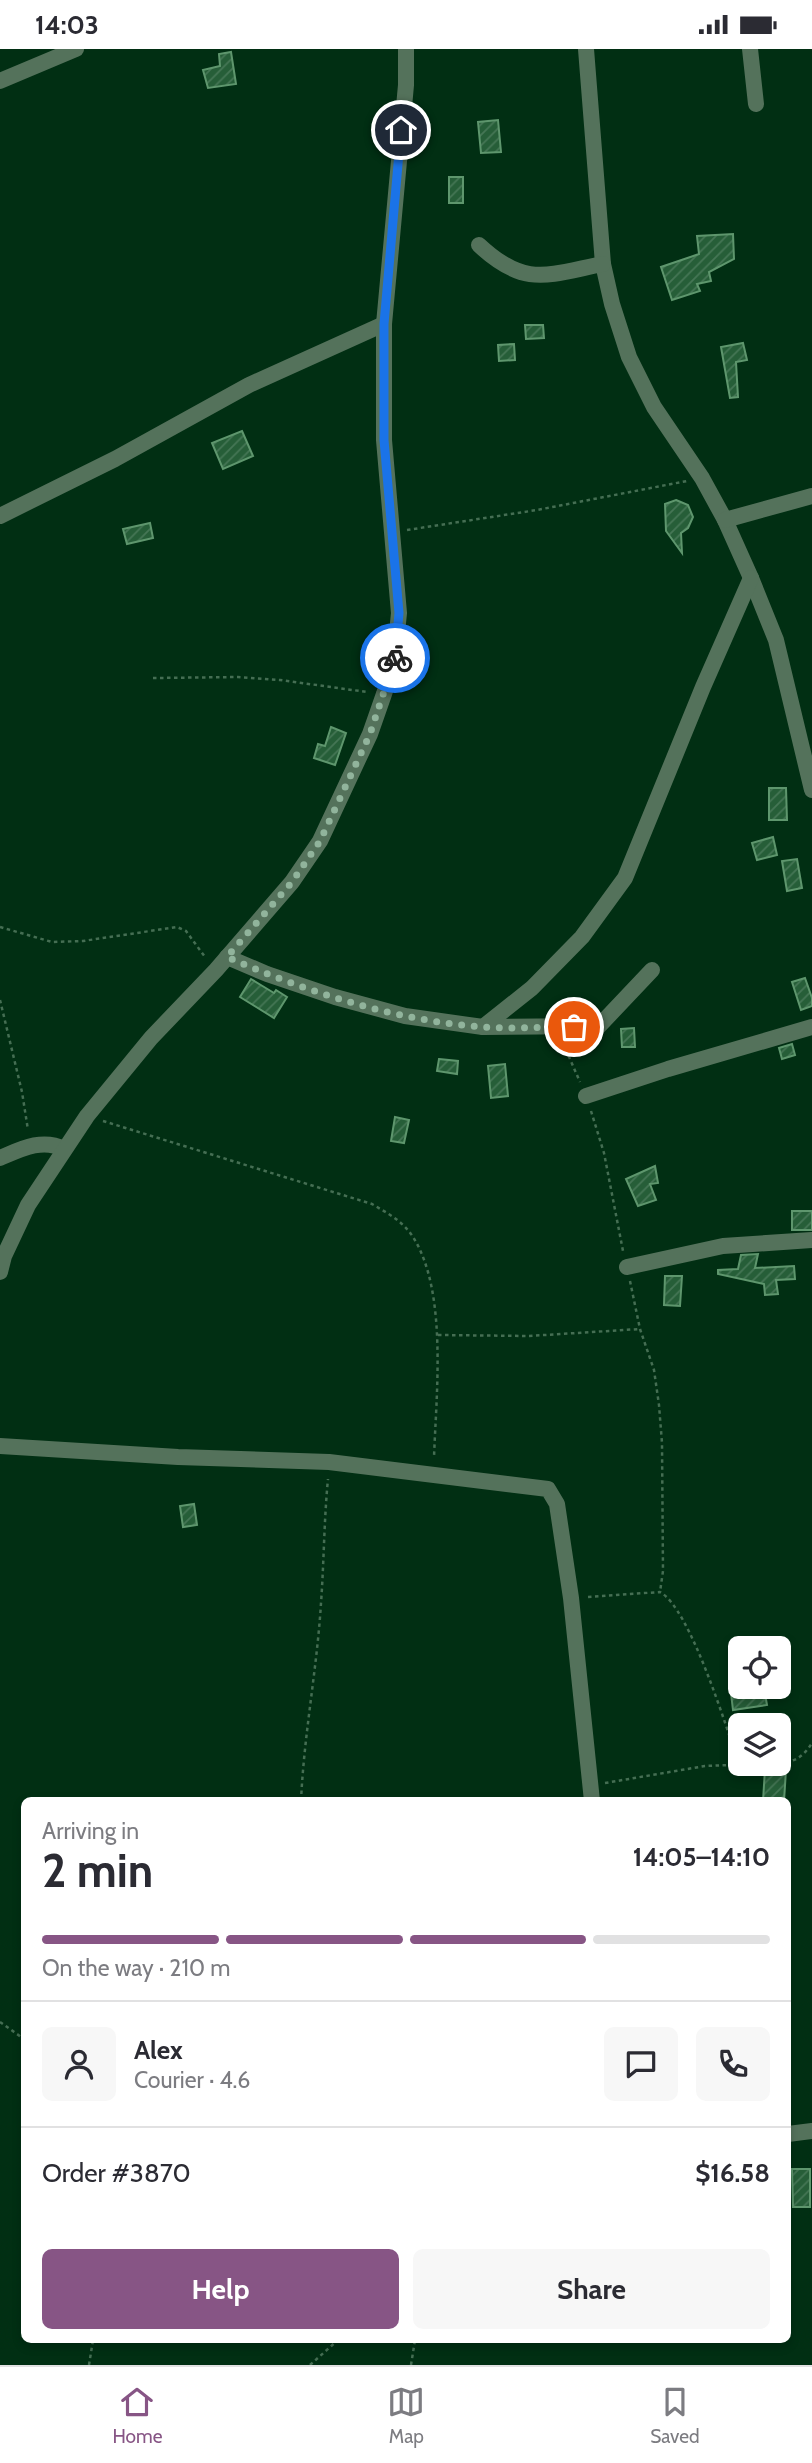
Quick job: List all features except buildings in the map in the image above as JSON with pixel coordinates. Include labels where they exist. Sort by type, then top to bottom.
[{"type":"street","points":[[0,81],[76,49]]},
{"type":"street","points":[[0,1272],[4,1256],[28,1205],[87,1115],[151,1038],[216,970],[292,882],[320,841],[370,734],[384,694],[394,663],[399,613],[384,440],[384,324],[406,49]]},
{"type":"street","points":[[586,49],[603,264],[612,304],[629,357],[654,407],[702,478],[725,520],[751,578],[776,640],[812,790]]},
{"type":"street","points":[[750,49],[756,104]]},
{"type":"street","points":[[479,245],[498,263],[516,272],[534,276],[603,264]]},
{"type":"street","points":[[0,516],[115,459],[249,385],[384,324]]},
{"type":"street","points":[[725,520],[812,496]]},
{"type":"street","points":[[483,1027],[532,988],[582,937],[625,878],[751,578]]},
{"type":"street","points":[[227,957],[335,997],[405,1016],[483,1027],[599,1026],[652,969]]},
{"type":"street","points":[[586,1096],[812,1027]]},
{"type":"street","points":[[0,1158],[30,1146],[54,1144],[64,1149]]},
{"type":"street","points":[[627,1267],[723,1246],[812,1240]]},
{"type":"street","points":[[0,1445],[178,1457],[329,1462],[548,1489],[557,1504],[571,1598],[591,1793]]},
{"type":"street","points":[[791,2134],[812,2131]]},
{"type":"path","points":[[393,532],[537,510],[702,478]]},
{"type":"path","points":[[153,678],[238,677],[384,694]]},
{"type":"path","points":[[0,927],[52,942],[181,928],[216,970]]},
{"type":"path","points":[[0,1000],[22,1092],[30,1146]]},
{"type":"path","points":[[557,1027],[586,1096],[604,1153],[640,1329],[654,1370],[662,1443],[663,1571],[660,1592]]},
{"type":"path","points":[[87,1115],[372,1204],[396,1218],[412,1235],[424,1256],[438,1335],[434,1474]]},
{"type":"path","points":[[438,1335],[509,1336],[640,1329]]},
{"type":"path","points":[[301,1797],[321,1603],[322,1548],[329,1462]]},
{"type":"path","points":[[571,1598],[660,1592],[672,1600],[709,1677],[728,1733]]},
{"type":"path","points":[[791,1761],[805,1754],[812,1743]]},
{"type":"path","points":[[591,1793],[670,1770],[728,1765]]},
{"type":"path","points":[[0,2022],[21,2037]]},
{"type":"path","points":[[89,2365],[93,2343]]},
{"type":"path","points":[[310,2365],[335,2343]]},
{"type":"path","points":[[411,2365],[415,2343]]},
{"type":"way so far","points":[[395,658],[370,734],[320,841],[292,882],[227,957],[335,997],[405,1016],[483,1027],[574,1027]]},
{"type":"route","points":[[395,658],[399,613],[384,440],[384,324],[401,130]]}]
